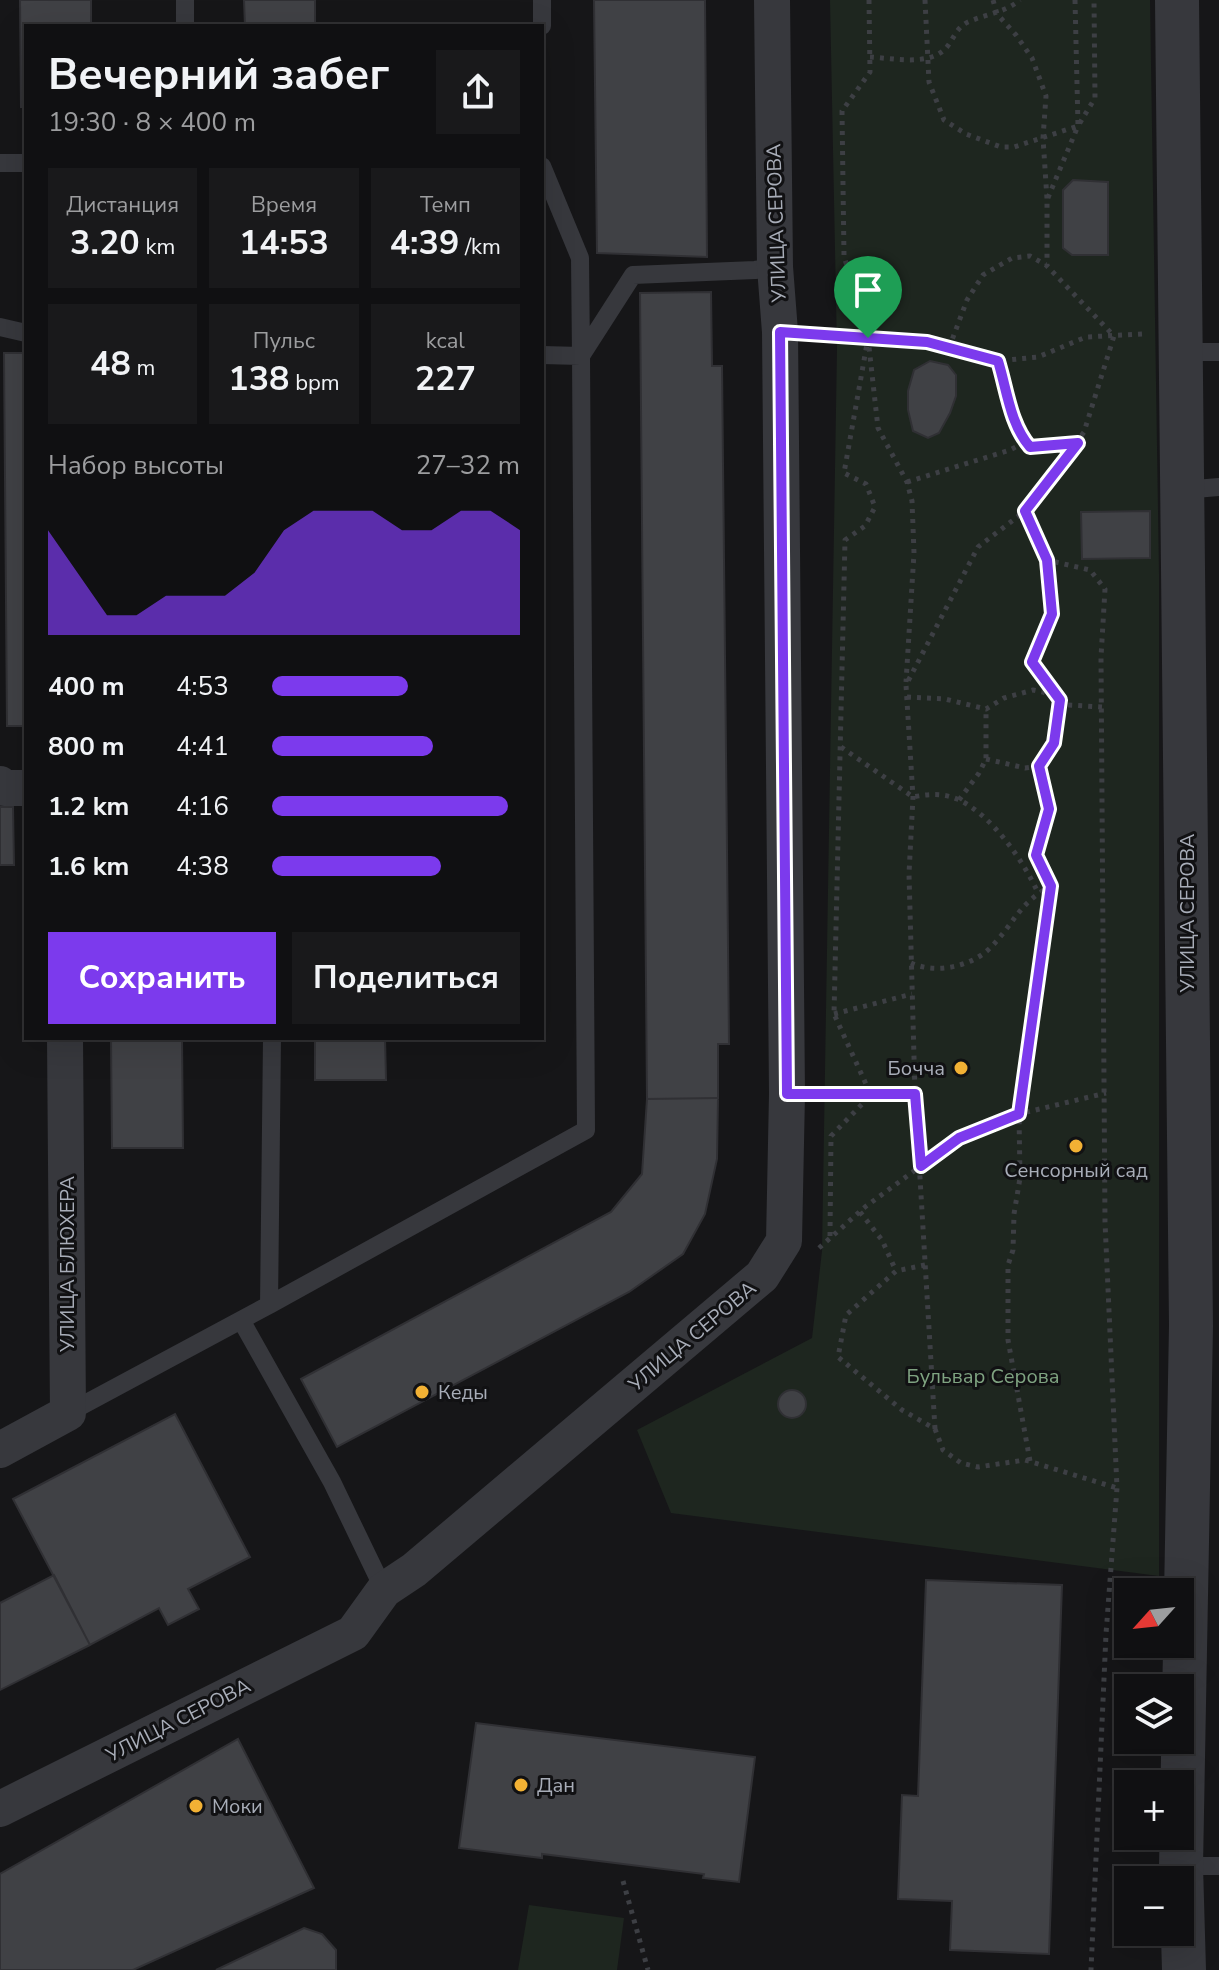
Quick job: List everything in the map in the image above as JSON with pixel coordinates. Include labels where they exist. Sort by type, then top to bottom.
[{"type":"street","name":"УЛИЦА СЕРОВА","points":[[0,1809],[353,1633],[384,1590],[414,1570],[784,1241],[787,1094],[780,332],[775,267],[772,0]]},
{"type":"street","name":"УЛИЦА СЕРОВА","points":[[1177,0],[1181,346],[1201,488],[1191,1326],[1200,1866],[1184,1970]]},
{"type":"street","points":[[0,784],[4,788],[24,788]]},
{"type":"street","name":"УЛИЦА БЛЮХЕРА","points":[[65,1040],[68,1413]]},
{"type":"street","points":[[0,1450],[68,1413]]},
{"type":"lane","points":[[185,0],[185,24]]},
{"type":"lane","points":[[542,0],[542,24]]},
{"type":"lane","points":[[0,163],[24,163]]},
{"type":"lane","points":[[68,1413],[586,1130],[580,258],[544,171]]},
{"type":"lane","points":[[581,356],[633,275],[775,267]]},
{"type":"lane","points":[[0,327],[24,333]]},
{"type":"lane","points":[[544,355],[581,356]]},
{"type":"lane","points":[[269,1305],[272,1040]]},
{"type":"lane","points":[[241,1320],[332,1482],[384,1590]]},
{"type":"path","points":[[869,0],[870,72],[842,111],[844,256],[868,338],[878,428],[907,482],[912,501],[914,553],[906,685],[913,797],[909,874],[911,963],[915,1094],[935,1429],[943,1450],[961,1463],[978,1467],[1025,1460],[1117,1488]]},
{"type":"path","points":[[925,0],[929,82],[944,120],[966,134],[1001,147],[1014,147],[1078,126]]},
{"type":"path","points":[[993,0],[997,14],[1032,58],[1046,96],[1043,138],[1047,266]]},
{"type":"path","points":[[870,57],[928,59],[945,50],[953,35],[965,23],[997,14],[1020,0]]},
{"type":"path","points":[[1075,0],[1078,126]]},
{"type":"path","points":[[1047,200],[1078,126],[1095,98],[1094,0]]},
{"type":"path","points":[[949,348],[967,300],[983,275],[1012,258],[1030,256],[1047,266],[1114,336]]},
{"type":"path","points":[[780,332],[927,342],[998,361],[1038,357],[1086,337],[1114,336],[1181,346]]},
{"type":"path","points":[[906,685],[978,547],[1025,511],[1078,443],[1114,336]]},
{"type":"path","points":[[868,338],[844,473],[866,484],[875,507],[865,526],[845,540],[834,1014],[871,1095]]},
{"type":"path","points":[[998,361],[1013,420],[1025,442],[1030,447],[1078,443]]},
{"type":"path","points":[[907,482],[1010,450],[1025,442]]},
{"type":"path","points":[[1025,511],[1047,560],[1052,614],[1032,662],[1060,700],[1054,743],[1039,766],[1049,809],[1036,855],[1051,886],[1019,1114],[1020,1178],[1014,1214],[1013,1250],[1008,1265],[1008,1340],[1030,1461]]},
{"type":"path","points":[[1047,560],[1090,570],[1105,589],[1101,657],[1105,1222],[1117,1488],[1106,1634],[1091,1970]]},
{"type":"path","points":[[907,697],[945,699],[986,709],[1004,698],[1039,690],[1068,705],[1102,707]]},
{"type":"path","points":[[959,800],[986,759],[986,709]]},
{"type":"path","points":[[840,746],[913,797],[939,795],[959,800],[979,814],[1021,859],[1038,893]]},
{"type":"path","points":[[986,759],[1025,768],[1039,766]]},
{"type":"path","points":[[911,963],[928,968],[951,967],[984,953],[1017,912],[1051,886]]},
{"type":"path","points":[[834,1014],[912,994]]},
{"type":"path","points":[[809,1259],[830,1236],[959,1138],[1019,1114],[1106,1093]]},
{"type":"path","points":[[787,1094],[915,1094]]},
{"type":"path","points":[[830,1236],[831,1136],[871,1095]]},
{"type":"path","points":[[860,1212],[882,1240],[896,1271]]},
{"type":"path","points":[[925,1265],[896,1271],[846,1315],[838,1357],[902,1410],[935,1429]]},
{"type":"path","points":[[623,1881],[648,1970]]},
{"type":"green space","name":"Бульвар Серова","points":[[830,0],[1150,0],[1159,574],[1159,1576],[671,1513],[637,1430],[812,1338],[822,1251],[837,349]]},
{"type":"green space","points":[[529,1905],[624,1918],[617,1970],[518,1970]]},
{"type":"building","points":[[20,0],[91,0],[91,24],[24,24],[24,107],[21,107]]},
{"type":"building","points":[[244,0],[315,0],[315,24],[245,24]]},
{"type":"building","points":[[594,0],[705,0],[707,257],[597,253]]},
{"type":"building","points":[[1073,180],[1108,182],[1108,255],[1072,255],[1063,248],[1063,190]]},
{"type":"building","points":[[711,292],[712,366],[722,366],[729,1044],[718,1044],[718,1098],[647,1099],[640,293]]},
{"type":"building","points":[[4,353],[24,353],[24,726],[7,726]]},
{"type":"building","points":[[930,361],[948,365],[956,375],[956,396],[939,433],[928,438],[913,431],[908,391],[914,370]]},
{"type":"building","points":[[1150,511],[1150,558],[1082,559],[1081,512]]},
{"type":"building","points":[[0,807],[13,807],[14,865],[0,865]]},
{"type":"building","points":[[111,1040],[182,1040],[183,1148],[112,1148]]},
{"type":"building","points":[[315,1040],[385,1040],[386,1080],[315,1080]]},
{"type":"building","points":[[718,1098],[717,1159],[705,1214],[683,1254],[629,1292],[337,1447],[301,1379],[611,1212],[642,1174],[647,1099]]},
{"type":"building","points":[[792,1390],[802,1394],[806,1404],[802,1414],[792,1418],[782,1414],[778,1404],[782,1394]]},
{"type":"building","points":[[175,1414],[250,1557],[188,1589],[199,1609],[168,1625],[159,1608],[90,1645],[13,1499]]},
{"type":"building","points":[[54,1575],[90,1645],[0,1690],[0,1603]]},
{"type":"building","points":[[926,1580],[1062,1585],[1049,1954],[950,1950],[952,1901],[898,1899],[902,1795],[918,1796]]},
{"type":"building","points":[[476,1723],[755,1757],[739,1882],[703,1878],[704,1874],[542,1854],[542,1858],[459,1848]]},
{"type":"building","name":"Моки","points":[[238,1739],[314,1888],[133,1970],[0,1970],[0,1874]]},
{"type":"building","points":[[304,1928],[322,1934],[336,1950],[336,1970],[216,1970]]},
{"type":"place","name":"Бочча","points":[[961,1068]]},
{"type":"place","name":"Сенсорный сад","points":[[1076,1146]]},
{"type":"place","name":"Кеды","points":[[422,1392]]},
{"type":"place","name":"Дан","points":[[521,1785]]},
{"type":"place","name":"Моки","points":[[196,1806]]},
{"type":"route","points":[[780,332],[868,338],[927,342],[998,361],[1013,420],[1030,447],[1078,443],[1025,511],[1047,560],[1052,614],[1032,662],[1060,700],[1054,743],[1039,766],[1049,809],[1036,855],[1051,886],[1019,1114],[959,1138],[921,1166],[915,1094],[787,1094],[780,332]]}]
